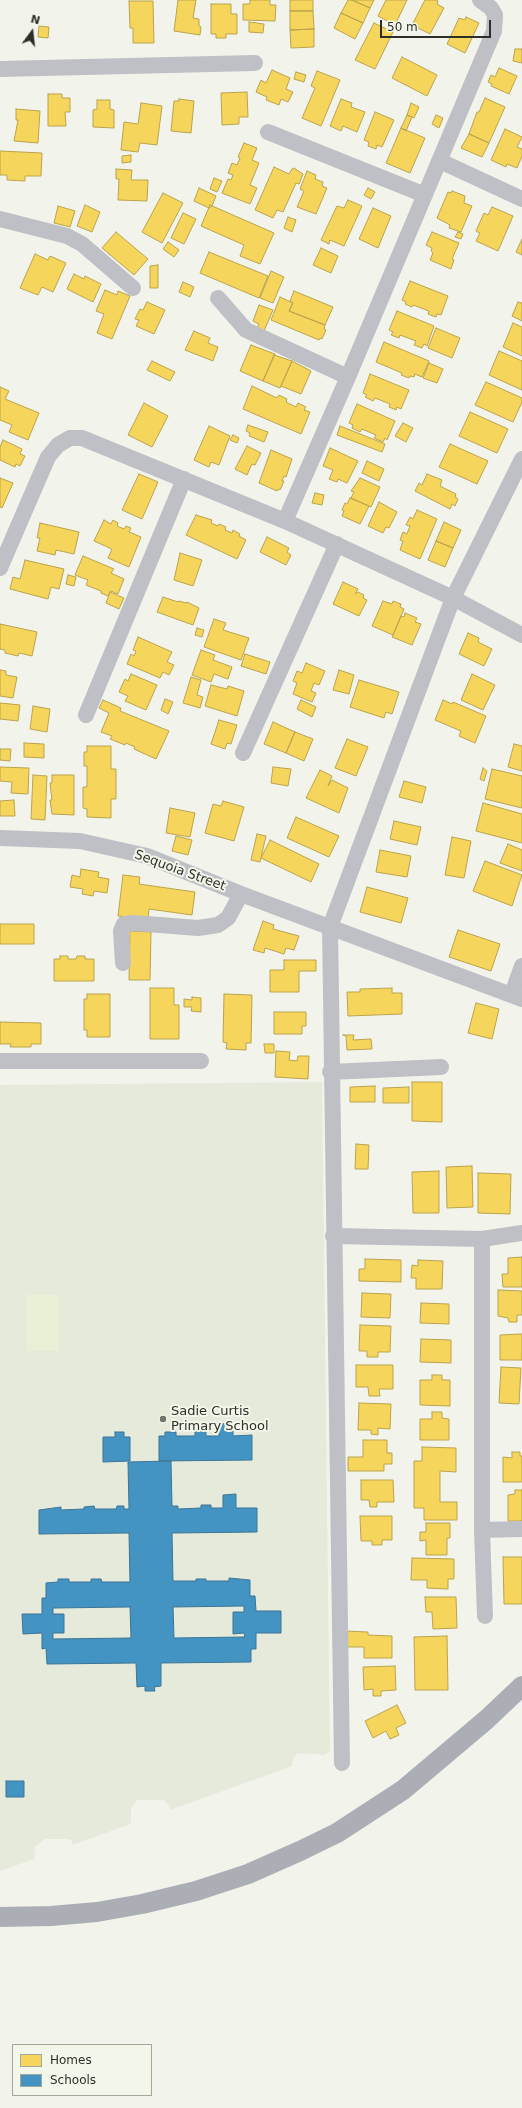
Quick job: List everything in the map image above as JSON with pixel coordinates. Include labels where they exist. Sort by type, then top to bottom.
[{"type":"main road","points":[[0,1917],[51,1916],[97,1912],[142,1904],[196,1891],[248,1874],[300,1851],[336,1833],[404,1790],[486,1720],[522,1686]]},
{"type":"street","points":[[285,521],[348,377],[494,30],[494,15],[491,8],[480,0]]},
{"type":"street","points":[[0,69],[255,63]]},
{"type":"street","points":[[268,132],[425,195]]},
{"type":"street","points":[[440,160],[522,199]]},
{"type":"street","points":[[0,218],[72,238],[82,244],[133,288]]},
{"type":"street","points":[[218,298],[246,330],[348,377]]},
{"type":"street","points":[[0,568],[48,457],[58,445],[70,438],[82,438],[184,479],[337,544],[453,598],[522,635]]},
{"type":"street","points":[[342,1763],[330,1072],[330,927],[453,598],[522,459]]},
{"type":"street","points":[[86,715],[184,479]]},
{"type":"street","points":[[243,754],[337,544]]},
{"type":"street","name":"Sequoia Street","points":[[0,838],[80,841],[146,856],[241,894],[517,996]]},
{"type":"street","points":[[123,963],[122,931],[124,924],[134,923],[198,928],[218,925],[228,918],[241,894]]},
{"type":"street","points":[[517,996],[522,966]]},
{"type":"street","points":[[0,1061],[201,1061]]},
{"type":"street","points":[[330,1072],[441,1067]]},
{"type":"street","points":[[333,1236],[482,1239],[522,1233]]},
{"type":"street","points":[[482,1239],[482,1530],[485,1616]]},
{"type":"street","points":[[482,1530],[522,1529]]},
{"type":"shaded area","name":"Sadie Curtis Primary School","points":[[322,1082],[330,1752],[324,1755],[298,1753],[293,1758],[292,1766],[170,1810],[169,1806],[164,1800],[137,1800],[131,1809],[131,1824],[72,1845],[72,1841],[69,1839],[45,1839],[35,1847],[34,1859],[0,1871],[0,1085]]},
{"type":"green space","points":[[26,1295],[59,1295],[59,1351],[27,1351]]},
{"type":"building: Homes","points":[[178,0],[196,0],[193,18],[199,19],[199,26],[201,27],[200,35],[174,31]]},
{"type":"building: Homes","points":[[250,0],[270,0],[270,5],[276,5],[275,21],[243,20],[243,4],[250,4]]},
{"type":"building: Homes","points":[[290,0],[313,0],[313,11],[290,11]]},
{"type":"building: Homes","points":[[348,0],[352,0],[370,8],[363,23],[341,13]]},
{"type":"building: Homes","points":[[352,0],[374,0],[370,8]]},
{"type":"building: Homes","points":[[386,0],[407,0],[395,25],[378,16]]},
{"type":"building: Homes","points":[[425,0],[436,0],[438,1],[437,4],[444,8],[430,34],[412,25]]},
{"type":"building: Homes","points":[[129,1],[153,1],[154,43],[133,43],[133,28],[130,28]]},
{"type":"building: Homes","points":[[211,4],[231,4],[231,14],[237,14],[237,34],[226,34],[226,38],[216,38],[216,34],[211,34]]},
{"type":"building: Homes","points":[[290,11],[313,11],[314,29],[290,30]]},
{"type":"building: Homes","points":[[341,13],[363,23],[355,39],[334,28]]},
{"type":"building: Homes","points":[[466,17],[479,23],[465,53],[447,44],[459,18],[465,20]]},
{"type":"building: Homes","points":[[249,22],[264,24],[263,33],[249,32]]},
{"type":"building: Homes","points":[[374,23],[393,32],[375,69],[355,60]]},
{"type":"building: Homes","points":[[39,26],[49,27],[48,38],[38,37]]},
{"type":"building: Homes","points":[[314,29],[314,47],[291,48],[290,30]]},
{"type":"building: Homes","points":[[515,49],[522,49],[522,63],[513,61]]},
{"type":"building: Homes","points":[[402,57],[437,75],[427,96],[392,78]]},
{"type":"building: Homes","points":[[499,68],[517,76],[509,94],[491,86],[492,84],[488,82],[491,75],[495,77]]},
{"type":"building: Homes","points":[[272,70],[290,78],[286,89],[293,92],[288,102],[281,99],[279,105],[266,100],[267,97],[256,92],[261,80],[266,83]]},
{"type":"building: Homes","points":[[317,71],[340,80],[321,126],[302,118],[315,88],[311,86]]},
{"type":"building: Homes","points":[[296,72],[306,75],[304,82],[294,79]]},
{"type":"building: Homes","points":[[247,92],[248,117],[239,117],[239,124],[222,125],[221,93]]},
{"type":"building: Homes","points":[[48,94],[62,94],[62,98],[70,98],[70,112],[65,112],[66,126],[48,126]]},
{"type":"building: Homes","points":[[485,98],[505,107],[489,143],[469,134],[477,112],[479,112]]},
{"type":"building: Homes","points":[[179,99],[194,101],[191,133],[171,131],[174,101],[179,101]]},
{"type":"building: Homes","points":[[341,99],[352,103],[351,107],[365,112],[357,132],[343,126],[341,131],[330,126]]},
{"type":"building: Homes","points":[[97,100],[110,100],[110,109],[114,110],[114,128],[93,127],[93,110],[97,109]]},
{"type":"building: Homes","points":[[141,103],[162,106],[157,145],[140,143],[138,152],[121,150],[124,122],[138,124]]},
{"type":"building: Homes","points":[[411,103],[419,107],[414,118],[407,115]]},
{"type":"building: Homes","points":[[16,109],[40,111],[38,143],[14,141],[18,120],[16,120]]},
{"type":"building: Homes","points":[[375,112],[394,120],[382,147],[377,145],[376,149],[368,146],[369,142],[364,140]]},
{"type":"building: Homes","points":[[407,115],[412,117],[406,131],[401,128]]},
{"type":"building: Homes","points":[[436,115],[443,118],[439,128],[432,124]]},
{"type":"building: Homes","points":[[401,128],[425,138],[410,173],[386,163]]},
{"type":"building: Homes","points":[[505,129],[522,137],[517,147],[522,149],[522,156],[517,168],[507,164],[506,167],[491,160]]},
{"type":"building: Homes","points":[[469,134],[489,143],[482,157],[461,148]]},
{"type":"building: Homes","points":[[244,143],[257,148],[252,160],[259,163],[250,185],[257,188],[250,204],[222,193],[228,179],[231,180],[233,175],[228,173],[232,163],[237,165],[240,158],[238,157]]},
{"type":"building: Homes","points":[[0,151],[42,153],[41,176],[25,176],[25,181],[7,180],[7,175],[0,175]]},
{"type":"building: Homes","points":[[131,155],[131,162],[122,163],[122,156]]},
{"type":"building: Homes","points":[[274,167],[289,174],[294,168],[303,174],[299,184],[296,183],[283,212],[277,210],[273,218],[255,210]]},
{"type":"building: Homes","points":[[116,169],[132,170],[131,180],[148,180],[147,201],[118,200],[119,179],[116,179]]},
{"type":"building: Homes","points":[[307,171],[316,175],[315,179],[323,182],[322,186],[327,188],[316,214],[297,207],[304,191],[300,189]]},
{"type":"building: Homes","points":[[214,178],[222,181],[217,192],[210,189]]},
{"type":"building: Homes","points":[[199,188],[216,196],[212,206],[209,208],[194,201]]},
{"type":"building: Homes","points":[[368,188],[375,192],[371,199],[364,195]]},
{"type":"building: Homes","points":[[452,191],[465,196],[464,203],[472,206],[461,232],[449,228],[450,225],[437,218],[448,192],[451,193]]},
{"type":"building: Homes","points":[[163,193],[183,203],[162,243],[142,232]]},
{"type":"building: Homes","points":[[348,200],[362,206],[344,246],[330,240],[329,244],[321,240],[337,206],[344,208]]},
{"type":"building: Homes","points":[[85,205],[100,212],[92,232],[77,226]]},
{"type":"building: Homes","points":[[210,205],[274,233],[260,264],[240,256],[244,245],[201,226]]},
{"type":"building: Homes","points":[[58,206],[75,211],[70,227],[54,223]]},
{"type":"building: Homes","points":[[492,207],[513,216],[498,251],[476,241],[480,233],[476,231],[484,213],[488,215]]},
{"type":"building: Homes","points":[[373,208],[391,216],[378,248],[359,239]]},
{"type":"building: Homes","points":[[183,213],[196,219],[184,244],[171,238]]},
{"type":"building: Homes","points":[[288,217],[296,220],[292,232],[284,228]]},
{"type":"building: Homes","points":[[116,232],[148,259],[134,275],[102,248]]},
{"type":"building: Homes","points":[[432,232],[459,243],[452,259],[454,260],[451,269],[430,260],[433,253],[431,251],[432,248],[426,245]]},
{"type":"building: Homes","points":[[458,232],[463,234],[461,239],[455,237]]},
{"type":"building: Homes","points":[[522,239],[522,255],[516,252]]},
{"type":"building: Homes","points":[[168,242],[179,250],[174,257],[163,249]]},
{"type":"building: Homes","points":[[321,248],[338,256],[331,273],[313,265]]},
{"type":"building: Homes","points":[[209,252],[268,276],[259,298],[200,273]]},
{"type":"building: Homes","points":[[35,254],[48,260],[50,256],[66,263],[53,292],[42,287],[38,295],[20,288]]},
{"type":"building: Homes","points":[[158,265],[158,288],[150,288],[150,266]]},
{"type":"building: Homes","points":[[271,271],[284,277],[273,303],[260,298]]},
{"type":"building: Homes","points":[[74,274],[84,279],[85,276],[101,284],[93,302],[67,289]]},
{"type":"building: Homes","points":[[410,281],[448,296],[441,315],[437,314],[436,317],[428,314],[429,311],[413,305],[412,307],[405,304],[406,302],[402,300]]},
{"type":"building: Homes","points":[[183,282],[194,287],[190,297],[179,292]]},
{"type":"building: Homes","points":[[105,290],[117,295],[118,291],[130,296],[112,339],[97,333],[104,314],[96,311]]},
{"type":"building: Homes","points":[[294,291],[333,307],[325,325],[289,311],[293,303],[290,301]]},
{"type":"building: Homes","points":[[280,297],[293,303],[289,311],[325,325],[324,329],[326,330],[322,339],[320,338],[319,340],[271,320]]},
{"type":"building: Homes","points":[[147,302],[165,310],[154,334],[136,326],[139,320],[135,319],[140,309],[143,310]]},
{"type":"building: Homes","points":[[518,302],[522,303],[522,321],[512,316]]},
{"type":"building: Homes","points":[[259,305],[273,310],[264,331],[257,328],[259,324],[253,321]]},
{"type":"building: Homes","points":[[397,311],[434,326],[427,346],[424,344],[422,348],[414,345],[416,341],[400,335],[399,338],[391,335],[393,332],[389,330]]},
{"type":"building: Homes","points":[[513,323],[522,327],[522,356],[503,347]]},
{"type":"building: Homes","points":[[436,328],[460,338],[452,358],[428,348]]},
{"type":"building: Homes","points":[[194,331],[210,338],[208,343],[218,347],[213,361],[185,350]]},
{"type":"building: Homes","points":[[384,342],[429,361],[422,377],[415,374],[414,377],[410,376],[409,378],[401,375],[402,373],[376,362]]},
{"type":"building: Homes","points":[[251,345],[275,354],[263,381],[240,371]]},
{"type":"building: Homes","points":[[499,351],[522,361],[522,390],[489,375]]},
{"type":"building: Homes","points":[[274,355],[292,361],[280,388],[263,381]]},
{"type":"building: Homes","points":[[152,361],[175,372],[170,381],[147,370]]},
{"type":"building: Homes","points":[[292,361],[311,371],[301,394],[281,386]]},
{"type":"building: Homes","points":[[429,363],[443,369],[437,383],[423,378]]},
{"type":"building: Homes","points":[[370,374],[409,390],[401,409],[397,407],[396,410],[389,407],[390,404],[375,398],[373,401],[365,397],[367,395],[363,393]]},
{"type":"building: Homes","points":[[486,382],[522,398],[522,402],[513,422],[475,405]]},
{"type":"building: Homes","points":[[252,386],[277,398],[279,395],[287,399],[286,402],[296,407],[298,403],[306,407],[304,410],[310,412],[301,434],[243,409]]},
{"type":"building: Homes","points":[[0,387],[9,391],[5,399],[39,413],[28,440],[9,432],[12,425],[0,420]]},
{"type":"building: Homes","points":[[144,403],[168,416],[152,447],[128,435]]},
{"type":"building: Homes","points":[[357,404],[395,421],[387,440],[385,438],[383,442],[374,438],[376,435],[362,429],[360,432],[352,428],[353,425],[349,423]]},
{"type":"building: Homes","points":[[470,412],[508,429],[497,453],[459,436]]},
{"type":"building: Homes","points":[[403,423],[413,428],[406,442],[395,436]]},
{"type":"building: Homes","points":[[248,425],[268,432],[264,442],[249,436],[250,433],[246,431]]},
{"type":"building: Homes","points":[[209,426],[230,436],[219,465],[211,462],[209,467],[194,460]]},
{"type":"building: Homes","points":[[340,426],[385,444],[382,452],[337,435]]},
{"type":"building: Homes","points":[[233,435],[239,438],[237,443],[230,440]]},
{"type":"building: Homes","points":[[3,440],[22,449],[20,454],[25,456],[20,466],[16,464],[15,467],[0,460],[0,447]]},
{"type":"building: Homes","points":[[450,444],[488,461],[477,484],[439,467]]},
{"type":"building: Homes","points":[[247,446],[261,453],[255,465],[252,464],[247,475],[235,469]]},
{"type":"building: Homes","points":[[330,448],[358,461],[347,483],[338,479],[337,482],[329,479],[333,470],[323,466]]},
{"type":"building: Homes","points":[[271,450],[292,459],[286,477],[284,476],[282,481],[284,481],[280,490],[278,489],[277,491],[259,483]]},
{"type":"building: Homes","points":[[367,461],[384,469],[379,481],[362,473]]},
{"type":"building: Homes","points":[[139,474],[158,482],[142,519],[122,510]]},
{"type":"building: Homes","points":[[427,474],[442,480],[440,486],[456,494],[455,497],[458,499],[455,506],[452,504],[450,509],[415,491],[419,483],[422,485]]},
{"type":"building: Homes","points":[[0,478],[13,483],[2,508],[0,507]]},
{"type":"building: Homes","points":[[360,478],[380,487],[371,507],[351,498],[354,492],[351,491]]},
{"type":"building: Homes","points":[[315,493],[324,495],[322,505],[312,503]]},
{"type":"building: Homes","points":[[350,498],[369,506],[360,524],[342,516],[344,511],[342,510],[345,503],[347,504]]},
{"type":"building: Homes","points":[[379,502],[397,512],[389,528],[386,527],[383,533],[368,526]]},
{"type":"building: Homes","points":[[417,510],[437,519],[420,559],[400,550],[403,541],[400,540],[403,532],[407,534],[410,526],[406,525],[410,517],[413,519]]},
{"type":"building: Homes","points":[[196,515],[212,520],[211,523],[218,526],[219,524],[226,527],[225,530],[232,533],[233,530],[246,540],[237,559],[186,535]]},
{"type":"building: Homes","points":[[104,520],[111,524],[113,520],[118,523],[117,526],[124,529],[126,526],[131,528],[129,532],[141,537],[129,567],[108,558],[112,549],[94,541]]},
{"type":"building: Homes","points":[[444,522],[461,530],[453,548],[436,541]]},
{"type":"building: Homes","points":[[40,523],[79,532],[74,554],[56,550],[55,555],[37,551],[40,538],[37,538]]},
{"type":"building: Homes","points":[[267,537],[289,548],[287,552],[291,555],[286,565],[260,552]]},
{"type":"building: Homes","points":[[436,541],[453,548],[445,567],[428,560]]},
{"type":"building: Homes","points":[[180,553],[202,560],[193,586],[174,580]]},
{"type":"building: Homes","points":[[83,556],[114,569],[111,573],[124,579],[118,594],[111,591],[108,596],[101,593],[101,591],[86,585],[88,580],[75,575]]},
{"type":"building: Homes","points":[[25,560],[64,569],[59,589],[51,587],[48,599],[10,589],[13,577],[20,579]]},
{"type":"building: Homes","points":[[68,575],[76,577],[74,586],[66,584]]},
{"type":"building: Homes","points":[[343,582],[358,589],[355,594],[358,592],[364,595],[363,598],[367,600],[359,616],[333,604]]},
{"type":"building: Homes","points":[[110,592],[124,598],[119,609],[106,603]]},
{"type":"building: Homes","points":[[163,597],[178,602],[187,602],[199,608],[193,625],[157,612]]},
{"type":"building: Homes","points":[[383,601],[392,604],[393,601],[401,604],[400,607],[404,609],[393,635],[372,626]]},
{"type":"building: Homes","points":[[405,613],[417,618],[415,622],[421,624],[412,645],[392,637],[401,616],[404,617]]},
{"type":"building: Homes","points":[[214,619],[226,623],[223,630],[249,638],[241,660],[204,647]]},
{"type":"building: Homes","points":[[0,624],[37,632],[32,656],[19,653],[18,656],[5,653],[5,650],[0,649]]},
{"type":"building: Homes","points":[[197,628],[204,630],[202,637],[195,635]]},
{"type":"building: Homes","points":[[468,633],[479,638],[478,642],[492,649],[484,666],[459,654]]},
{"type":"building: Homes","points":[[138,637],[172,652],[167,662],[174,665],[169,675],[163,672],[160,678],[127,664],[131,654],[134,656],[136,651],[133,650]]},
{"type":"building: Homes","points":[[201,650],[215,655],[213,660],[232,667],[228,679],[214,674],[211,682],[192,675]]},
{"type":"building: Homes","points":[[245,654],[270,662],[266,674],[241,666]]},
{"type":"building: Homes","points":[[306,663],[325,671],[319,685],[314,683],[311,691],[316,693],[312,702],[293,694],[297,683],[293,681],[297,671],[302,673]]},
{"type":"building: Homes","points":[[0,670],[6,671],[6,675],[17,677],[13,698],[0,696]]},
{"type":"building: Homes","points":[[339,670],[354,675],[349,694],[333,690]]},
{"type":"building: Homes","points":[[131,674],[157,685],[146,710],[125,701],[128,696],[119,692],[125,679],[128,681]]},
{"type":"building: Homes","points":[[472,674],[495,685],[483,710],[461,700]]},
{"type":"building: Homes","points":[[191,677],[201,680],[197,695],[203,697],[200,708],[183,703]]},
{"type":"building: Homes","points":[[359,680],[399,692],[392,714],[386,712],[384,718],[350,707]]},
{"type":"building: Homes","points":[[211,685],[227,689],[228,686],[244,691],[237,716],[205,706]]},
{"type":"building: Homes","points":[[165,699],[173,702],[168,714],[161,710]]},
{"type":"building: Homes","points":[[103,700],[121,708],[120,711],[169,731],[156,759],[134,749],[135,747],[126,743],[125,745],[110,739],[112,736],[101,732],[109,713],[99,708]]},
{"type":"building: Homes","points":[[301,700],[316,707],[312,717],[297,709]]},
{"type":"building: Homes","points":[[443,700],[452,704],[453,702],[486,716],[475,743],[459,736],[461,731],[435,720]]},
{"type":"building: Homes","points":[[0,703],[20,705],[18,721],[0,719]]},
{"type":"building: Homes","points":[[33,706],[50,709],[47,732],[30,729]]},
{"type":"building: Homes","points":[[219,720],[237,725],[231,744],[227,743],[225,749],[211,744]]},
{"type":"building: Homes","points":[[273,722],[295,732],[286,753],[264,744]]},
{"type":"building: Homes","points":[[295,732],[313,739],[304,761],[286,753]]},
{"type":"building: Homes","points":[[347,739],[368,747],[356,776],[335,768]]},
{"type":"building: Homes","points":[[24,743],[44,744],[44,758],[24,757]]},
{"type":"building: Homes","points":[[514,744],[522,746],[522,771],[508,767]]},
{"type":"building: Homes","points":[[87,746],[111,746],[111,769],[116,769],[116,799],[111,799],[111,818],[87,817],[87,809],[83,808],[83,787],[87,787],[87,766],[84,766],[84,752],[87,752]]},
{"type":"building: Homes","points":[[0,749],[11,749],[10,761],[0,760]]},
{"type":"building: Homes","points":[[0,767],[29,768],[28,794],[11,793],[12,782],[0,781]]},
{"type":"building: Homes","points":[[273,767],[291,769],[288,786],[271,783]]},
{"type":"building: Homes","points":[[483,768],[487,771],[484,781],[480,779]]},
{"type":"building: Homes","points":[[492,769],[522,776],[522,808],[485,799]]},
{"type":"building: Homes","points":[[320,770],[332,776],[328,786],[332,780],[348,788],[339,813],[306,798]]},
{"type":"building: Homes","points":[[33,775],[47,776],[45,820],[31,819]]},
{"type":"building: Homes","points":[[52,775],[74,775],[74,815],[52,814],[50,783],[52,783]]},
{"type":"building: Homes","points":[[404,781],[426,787],[422,803],[399,797]]},
{"type":"building: Homes","points":[[14,800],[15,816],[0,816],[0,801]]},
{"type":"building: Homes","points":[[223,801],[244,807],[234,841],[205,833],[213,804],[221,806]]},
{"type":"building: Homes","points":[[483,803],[522,814],[522,843],[476,831]]},
{"type":"building: Homes","points":[[170,808],[195,813],[190,837],[166,833]]},
{"type":"building: Homes","points":[[296,817],[339,836],[329,857],[287,838]]},
{"type":"building: Homes","points":[[394,821],[421,827],[417,845],[390,839]]},
{"type":"building: Homes","points":[[257,834],[266,836],[260,862],[251,860]]},
{"type":"building: Homes","points":[[176,836],[192,840],[188,855],[172,851]]},
{"type":"building: Homes","points":[[452,837],[471,841],[464,878],[445,875]]},
{"type":"building: Homes","points":[[270,840],[319,864],[311,882],[261,858]]},
{"type":"building: Homes","points":[[508,844],[522,850],[522,871],[500,863]]},
{"type":"building: Homes","points":[[380,850],[411,856],[407,877],[376,872]]},
{"type":"building: Homes","points":[[485,861],[522,875],[512,906],[473,891]]},
{"type":"building: Homes","points":[[81,869],[99,872],[98,877],[109,879],[107,893],[94,891],[93,896],[82,894],[83,889],[70,887],[72,875],[80,877]]},
{"type":"building: Homes","points":[[123,875],[140,877],[139,884],[195,892],[192,915],[149,909],[148,920],[118,916]]},
{"type":"building: Homes","points":[[367,887],[408,898],[401,923],[360,912]]},
{"type":"building: Homes","points":[[263,921],[274,925],[273,929],[299,936],[294,950],[286,948],[284,954],[265,948],[264,953],[253,950]]},
{"type":"building: Homes","points":[[0,924],[34,924],[34,944],[0,944]]},
{"type":"building: Homes","points":[[458,930],[500,944],[491,971],[449,957]]},
{"type":"building: Homes","points":[[130,931],[151,932],[150,980],[129,980]]},
{"type":"building: Homes","points":[[60,956],[68,956],[68,959],[76,959],[77,956],[85,956],[85,959],[94,959],[94,981],[54,981],[54,959],[60,959]]},
{"type":"building: Homes","points":[[284,960],[316,960],[316,971],[299,971],[299,992],[270,992],[270,970],[284,970]]},
{"type":"building: Homes","points":[[150,988],[174,988],[174,1005],[179,1005],[179,1039],[150,1039]]},
{"type":"building: Homes","points":[[392,988],[392,993],[402,993],[402,1014],[348,1016],[347,992],[360,992],[360,989]]},
{"type":"building: Homes","points":[[87,994],[110,994],[110,1037],[87,1037],[87,1030],[84,1030],[84,999],[87,999]]},
{"type":"building: Homes","points":[[224,994],[252,995],[251,1043],[246,1043],[246,1050],[226,1049],[227,1043],[223,1042]]},
{"type":"building: Homes","points":[[192,997],[201,998],[201,1012],[191,1011],[192,1007],[184,1007],[184,999],[192,1000]]},
{"type":"building: Homes","points":[[476,1003],[499,1009],[492,1039],[468,1033]]},
{"type":"building: Homes","points":[[274,1012],[306,1012],[306,1026],[302,1026],[302,1034],[274,1034]]},
{"type":"building: Homes","points":[[0,1022],[41,1023],[41,1044],[31,1044],[31,1047],[10,1047],[11,1044],[0,1044]]},
{"type":"building: Homes","points":[[343,1035],[354,1035],[353,1040],[371,1039],[372,1049],[347,1050],[346,1036]]},
{"type":"building: Homes","points":[[264,1044],[274,1044],[274,1053],[265,1053]]},
{"type":"building: Homes","points":[[276,1051],[290,1052],[289,1060],[297,1061],[298,1056],[309,1056],[308,1079],[275,1077]]},
{"type":"building: Homes","points":[[412,1082],[442,1082],[442,1122],[412,1121]]},
{"type":"building: Homes","points":[[375,1086],[375,1102],[350,1102],[350,1087]]},
{"type":"building: Homes","points":[[409,1087],[409,1103],[383,1103],[383,1088]]},
{"type":"building: Homes","points":[[356,1144],[369,1145],[368,1169],[355,1169]]},
{"type":"building: Homes","points":[[472,1166],[473,1207],[447,1208],[446,1167]]},
{"type":"building: Homes","points":[[439,1171],[439,1213],[413,1213],[412,1172]]},
{"type":"building: Homes","points":[[478,1173],[511,1174],[510,1214],[478,1213]]},
{"type":"building: Homes","points":[[522,1257],[522,1287],[503,1287],[502,1274],[508,1274],[508,1258]]},
{"type":"building: Homes","points":[[365,1259],[401,1260],[401,1282],[359,1281],[359,1269],[365,1269]]},
{"type":"building: Homes","points":[[418,1260],[443,1261],[442,1289],[416,1289],[416,1278],[411,1278],[412,1265],[418,1266]]},
{"type":"building: Homes","points":[[498,1290],[522,1291],[522,1315],[517,1315],[517,1322],[509,1322],[508,1318],[498,1316]]},
{"type":"building: Homes","points":[[362,1293],[391,1294],[390,1318],[361,1317]]},
{"type":"building: Homes","points":[[421,1303],[449,1304],[449,1324],[420,1323]]},
{"type":"building: Homes","points":[[360,1325],[391,1326],[390,1352],[378,1352],[378,1357],[367,1357],[367,1351],[359,1351]]},
{"type":"building: Homes","points":[[522,1334],[522,1360],[500,1360],[500,1335]]},
{"type":"building: Homes","points":[[421,1339],[451,1340],[451,1363],[420,1362]]},
{"type":"building: Homes","points":[[356,1365],[393,1365],[393,1389],[379,1389],[380,1396],[369,1396],[368,1387],[356,1387]]},
{"type":"building: Homes","points":[[501,1367],[521,1368],[519,1404],[499,1403]]},
{"type":"building: Homes","points":[[432,1375],[442,1375],[442,1380],[450,1380],[450,1406],[420,1405],[420,1380],[432,1380]]},
{"type":"building: Homes","points":[[359,1403],[391,1404],[390,1429],[378,1428],[378,1435],[371,1434],[371,1430],[358,1430]]},
{"type":"building: Homes","points":[[432,1412],[442,1412],[442,1418],[449,1419],[449,1440],[420,1440],[420,1419],[432,1419]]},
{"type":"building: Homes","points":[[363,1440],[387,1440],[387,1453],[392,1453],[392,1464],[384,1464],[384,1471],[348,1471],[348,1457],[363,1457]]},
{"type":"building: Homes","points":[[422,1447],[456,1448],[456,1472],[440,1471],[440,1502],[457,1502],[457,1520],[424,1520],[424,1508],[414,1508],[414,1461],[422,1461]]},
{"type":"building: Homes","points":[[512,1452],[520,1452],[520,1456],[522,1456],[522,1482],[503,1482],[503,1457],[512,1458]]},
{"type":"building: Homes","points":[[361,1480],[393,1480],[394,1502],[377,1502],[377,1507],[370,1507],[369,1500],[361,1500]]},
{"type":"building: Homes","points":[[515,1490],[522,1490],[522,1521],[508,1521],[508,1495],[515,1494]]},
{"type":"building: Homes","points":[[360,1516],[392,1516],[392,1540],[382,1540],[382,1545],[372,1545],[372,1541],[361,1541]]},
{"type":"building: Homes","points":[[426,1523],[450,1523],[450,1538],[447,1538],[447,1555],[426,1555],[426,1540],[420,1541],[420,1532],[426,1532]]},
{"type":"building: Homes","points":[[503,1557],[522,1557],[522,1604],[504,1604]]},
{"type":"building: Homes","points":[[412,1558],[454,1559],[454,1579],[448,1579],[448,1589],[427,1588],[427,1580],[411,1580]]},
{"type":"building: Homes","points":[[425,1597],[456,1597],[457,1628],[433,1629],[432,1612],[426,1612]]},
{"type":"building: Homes","points":[[345,1631],[368,1632],[368,1635],[392,1636],[392,1658],[364,1658],[364,1647],[345,1647]]},
{"type":"building: Homes","points":[[447,1636],[448,1690],[415,1690],[414,1637]]},
{"type":"building: Homes","points":[[395,1666],[396,1690],[381,1691],[381,1696],[373,1696],[373,1689],[364,1690],[363,1667]]},
{"type":"building: Homes","points":[[397,1705],[406,1723],[396,1728],[399,1735],[390,1739],[386,1731],[373,1738],[365,1721]]},
{"type":"building: Schools","points":[[233,1423],[233,1436],[252,1435],[252,1460],[159,1461],[159,1436],[165,1436],[165,1432],[176,1432],[176,1436],[195,1436],[195,1431],[206,1431],[206,1436],[219,1436],[219,1424]]},
{"type":"building: Schools","points":[[115,1432],[124,1432],[124,1437],[130,1437],[130,1461],[103,1462],[103,1437],[115,1437]]},
{"type":"building: Schools","points":[[171,1461],[172,1506],[178,1506],[178,1509],[201,1508],[201,1505],[211,1505],[211,1508],[223,1508],[223,1495],[236,1494],[236,1508],[257,1508],[257,1532],[172,1533],[173,1581],[196,1581],[196,1579],[206,1579],[206,1581],[229,1581],[229,1578],[250,1580],[250,1596],[255,1596],[256,1611],[281,1611],[281,1633],[256,1633],[256,1649],[251,1649],[251,1662],[161,1663],[161,1686],[154,1687],[155,1691],[145,1691],[145,1686],[137,1687],[136,1663],[47,1664],[46,1648],[42,1649],[42,1633],[23,1634],[22,1614],[42,1614],[42,1598],[46,1598],[46,1583],[58,1582],[58,1579],[69,1579],[69,1582],[91,1582],[91,1579],[101,1579],[102,1582],[130,1582],[129,1533],[39,1534],[39,1510],[61,1507],[61,1510],[84,1509],[84,1507],[94,1506],[95,1509],[116,1509],[117,1506],[124,1506],[124,1509],[129,1509],[128,1462]],"holes":[[[244,1606],[244,1612],[233,1612],[233,1634],[244,1633],[245,1637],[174,1638],[173,1607]],[[130,1607],[131,1638],[53,1639],[53,1633],[64,1633],[64,1614],[53,1614],[53,1608]]]},
{"type":"building: Schools","points":[[6,1781],[24,1781],[24,1797],[6,1797]]},
{"type":"place","name":"Sadie Curtis Primary School","points":[[163,1419]]}]
